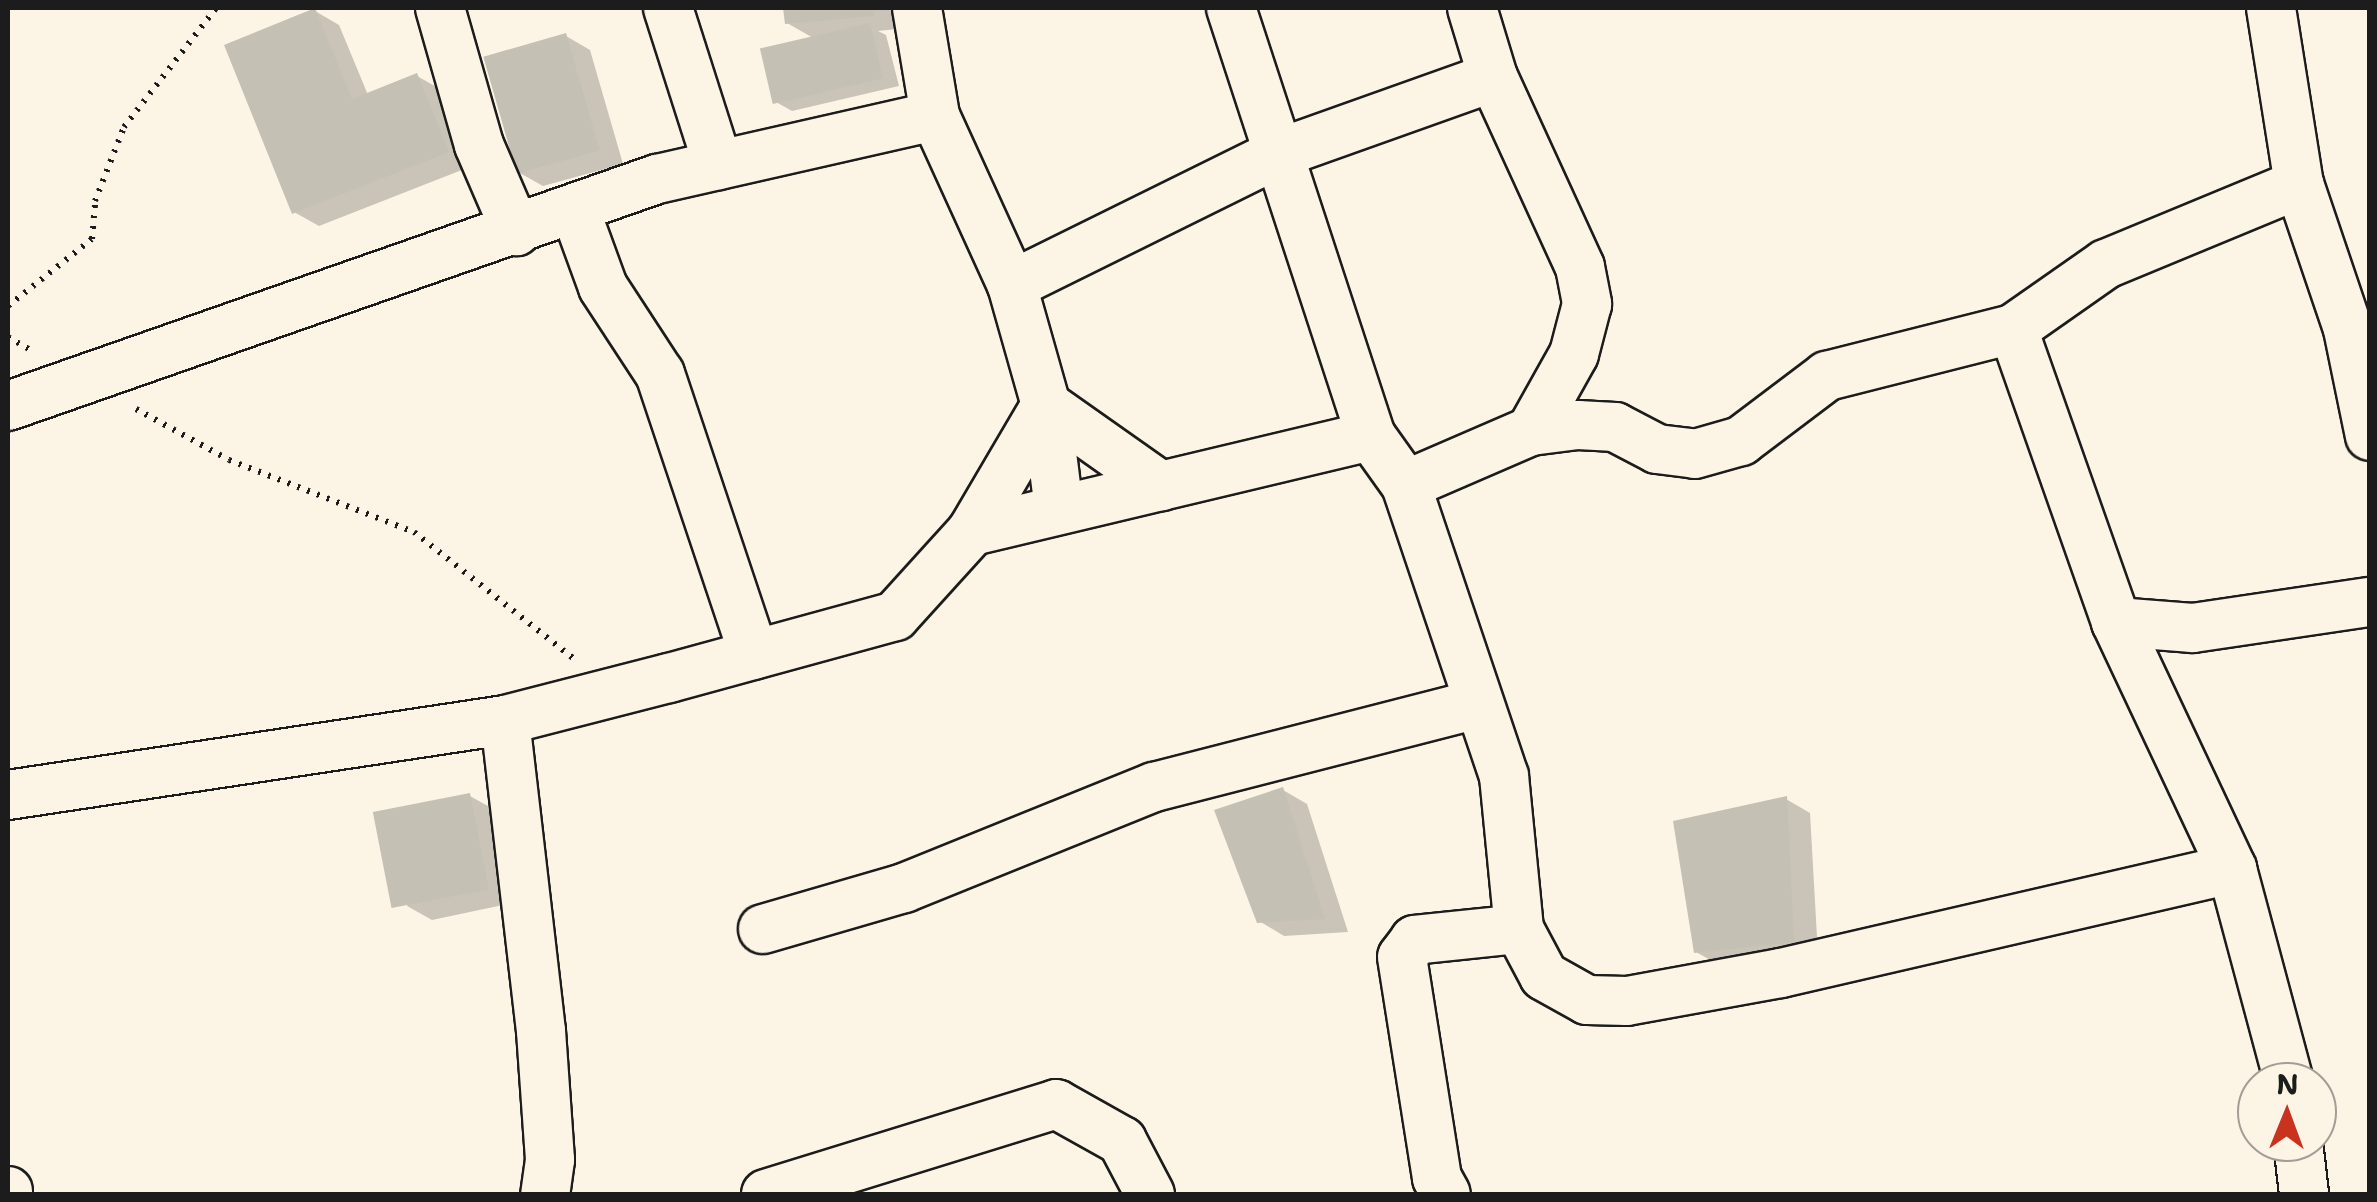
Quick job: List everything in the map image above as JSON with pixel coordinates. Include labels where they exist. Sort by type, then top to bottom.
[{"type":"street","points":[[440,8],[479,144],[516,232]]},
{"type":"street","points":[[668,8],[718,165]]},
{"type":"street","points":[[917,8],[935,116],[1012,285],[1046,404],[1059,509]]},
{"type":"street","points":[[1230,8],[1371,436],[1406,485],[1504,776],[1520,929],[1544,976],[1588,1000],[1627,1000],[1780,973],[2232,869]]},
{"type":"street","points":[[2271,8],[2299,184],[2359,328],[2370,436]]},
{"type":"street","points":[[1480,11],[1493,77],[1580,267],[1587,304],[1574,354],[1531,431]]},
{"type":"street","points":[[1012,285],[1278,154],[1493,77]]},
{"type":"street","points":[[8,406],[516,232],[657,179],[935,116]]},
{"type":"street","points":[[1406,485],[1531,431],[1615,427],[1657,448],[1696,454],[1741,441],[1828,376],[2013,329],[2106,264],[2299,184]]},
{"type":"street","points":[[575,210],[604,287],[660,374],[754,655]]},
{"type":"street","points":[[2013,329],[2116,622],[2232,869],[2284,1062]]},
{"type":"street","points":[[1046,404],[1161,486]]},
{"type":"street","points":[[8,794],[504,720],[895,616],[972,531],[1046,404]]},
{"type":"street","points":[[972,531],[1371,436]]},
{"type":"street","points":[[2116,622],[2193,628],[2370,602]]},
{"type":"street","points":[[763,929],[904,888],[1154,787],[1477,704]]},
{"type":"street","points":[[504,720],[541,1031],[550,1160],[545,1194]]},
{"type":"street","points":[[1446,1194],[1437,1178],[1402,957],[1415,940],[1520,929]]},
{"type":"street","points":[[766,1194],[1056,1104],[1122,1141],[1150,1194]]},
{"type":"street","points":[[2300,1162],[2304,1194]]},
{"type":"path","points":[[8,306],[92,238],[95,201],[124,128],[216,8]]},
{"type":"path","points":[[8,338],[40,355]]},
{"type":"path","points":[[119,400],[228,460],[414,532],[585,668]]},
{"type":"building","points":[[315,8],[352,99],[417,73],[449,152],[292,214],[224,45]]},
{"type":"building","points":[[783,8],[873,8],[874,16],[785,24]]},
{"type":"building","points":[[870,23],[883,79],[773,104],[760,48]]},
{"type":"building","points":[[566,33],[600,150],[517,174],[483,57]]},
{"type":"building","points":[[1283,787],[1325,919],[1257,923],[1214,810]]},
{"type":"building","points":[[470,793],[489,889],[392,908],[373,812]]},
{"type":"building","points":[[1787,796],[1794,942],[1694,953],[1673,821]]}]
